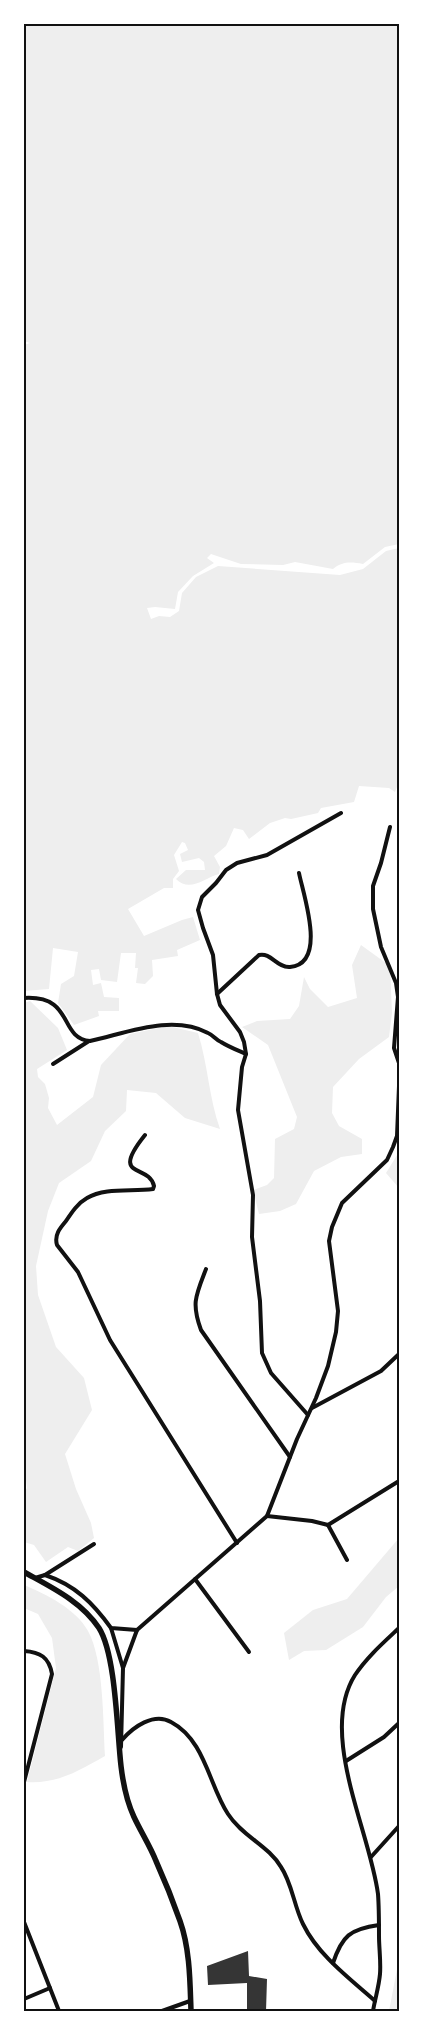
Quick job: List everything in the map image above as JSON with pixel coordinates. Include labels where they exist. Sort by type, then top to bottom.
[{"type":"main road","points":[[24,1572],[82,1608],[100,1630],[109,1656],[120,1757],[127,1797],[134,1816],[156,1860],[183,1930],[191,2011]]},
{"type":"street","points":[[308,1415],[271,1373],[262,1353],[260,1301],[252,1237],[252,1195],[238,1110],[242,1067],[246,1054],[240,1032],[220,1005],[213,955],[198,910],[202,898],[226,870],[237,863],[267,855],[341,812]]},
{"type":"street","points":[[390,827],[382,863],[373,886],[373,909],[381,947],[396,983],[398,997],[394,1048],[399,1063]]},
{"type":"street","points":[[217,994],[259,955],[266,954],[284,967],[300,964],[306,957],[310,948],[311,936],[299,873]]},
{"type":"street","points":[[24,998],[52,1002],[58,1006],[78,1037],[90,1041]]},
{"type":"street","points":[[52,1064],[90,1041],[146,1028],[173,1025],[192,1027],[209,1033],[221,1042],[246,1054]]},
{"type":"street","points":[[123,1668],[137,1630],[267,1516],[328,1366],[336,1332],[338,1311],[329,1241],[332,1227],[342,1203],[387,1160],[397,1136],[399,1086]]},
{"type":"street","points":[[145,1135],[132,1152],[130,1161],[133,1168],[153,1181],[154,1186],[152,1189],[102,1193],[86,1199],[58,1231],[57,1245],[82,1278],[110,1340],[237,1543]]},
{"type":"street","points":[[206,1269],[195,1297],[195,1314],[201,1330],[290,1456]]},
{"type":"street","points":[[312,1408],[381,1371],[399,1354]]},
{"type":"street","points":[[267,1516],[312,1521],[328,1525],[399,1481]]},
{"type":"street","points":[[328,1525],[347,1560]]},
{"type":"street","points":[[35,1578],[46,1574],[94,1544]]},
{"type":"street","points":[[46,1574],[71,1586],[84,1596],[111,1628],[123,1668],[120,1757]]},
{"type":"street","points":[[195,1579],[249,1652]]},
{"type":"street","points":[[111,1628],[137,1630]]},
{"type":"street","points":[[373,2011],[380,1972],[378,1894],[371,1857],[360,1825],[346,1761],[342,1730],[347,1693],[354,1677],[368,1658],[399,1628]]},
{"type":"street","points":[[24,1651],[45,1656],[50,1664],[52,1674],[24,1782]]},
{"type":"street","points":[[122,1740],[130,1730],[137,1726],[159,1719],[169,1720],[186,1734],[203,1759],[224,1808],[237,1827],[274,1857],[282,1867],[299,1916],[308,1934],[334,1963],[375,2001]]},
{"type":"street","points":[[346,1761],[384,1737],[399,1723]]},
{"type":"street","points":[[371,1857],[399,1826]]},
{"type":"street","points":[[24,1922],[58,2011]]},
{"type":"street","points":[[334,1963],[340,1944],[346,1937],[354,1931],[379,1925]]},
{"type":"street","points":[[24,1999],[50,1988]]},
{"type":"street","points":[[162,2011],[190,2001]]},
{"type":"shaded area","points":[[24,24],[399,24],[399,544],[385,547],[363,564],[347,563],[333,569],[295,562],[283,565],[241,564],[211,554],[207,558],[214,563],[193,576],[178,592],[175,609],[147,608],[151,619],[159,616],[170,617],[179,611],[182,593],[196,577],[218,566],[340,575],[363,569],[386,551],[399,548],[399,782],[395,792],[389,788],[359,786],[354,802],[321,808],[318,813],[291,819],[285,818],[270,823],[249,839],[243,830],[234,828],[226,846],[214,856],[220,867],[219,874],[192,885],[181,883],[176,879],[186,870],[205,870],[204,862],[199,858],[182,862],[180,854],[188,850],[185,843],[182,842],[174,855],[179,871],[173,879],[173,888],[164,888],[128,909],[144,936],[193,917],[200,940],[177,950],[178,956],[152,960],[153,976],[145,984],[136,983],[138,968],[135,968],[136,953],[121,953],[117,982],[101,980],[99,969],[91,970],[93,985],[101,983],[104,997],[119,998],[119,1011],[98,1011],[99,1016],[74,1025],[58,1003],[61,984],[74,976],[78,952],[53,948],[49,989],[24,991],[24,345],[30,343],[24,341]]},
{"type":"shaded area","points":[[361,945],[390,966],[392,1013],[389,1037],[359,1059],[333,1087],[332,1113],[339,1126],[362,1139],[362,1154],[341,1157],[314,1171],[296,1204],[280,1211],[259,1214],[253,1190],[267,1185],[274,1178],[275,1139],[294,1129],[297,1117],[268,1045],[242,1027],[257,1021],[290,1019],[299,1006],[304,977],[310,989],[328,1007],[357,998],[352,965]]},
{"type":"shaded area","points":[[30,1001],[58,1028],[67,1050],[37,1069],[38,1077],[45,1084],[49,1098],[48,1108],[57,1125],[93,1097],[101,1065],[130,1034],[168,1026],[198,1033],[220,1129],[185,1118],[156,1093],[127,1090],[126,1111],[105,1131],[91,1161],[59,1183],[48,1211],[36,1266],[38,1295],[56,1347],[84,1378],[92,1410],[65,1454],[76,1489],[91,1523],[94,1538],[78,1551],[68,1547],[46,1562],[34,1545],[24,1542],[24,1493],[27,1488],[24,1478],[24,1003]]},
{"type":"shaded area","points":[[399,1152],[399,1188],[386,1173]]},
{"type":"shaded area","points":[[399,1538],[399,1586],[386,1597],[363,1627],[326,1650],[304,1651],[289,1660],[284,1633],[313,1610],[347,1599]]},
{"type":"shaded area","points":[[24,1585],[60,1603],[83,1623],[93,1643],[100,1674],[105,1756],[68,1775],[49,1781],[27,1782],[56,1668],[52,1638],[38,1614],[24,1608]]},
{"type":"shaded area","points":[[399,1959],[399,2003],[396,2011],[389,2011]]},
{"type":"building","points":[[248,1951],[249,1976],[267,1979],[266,2011],[247,2011],[247,1983],[208,1985],[207,1966]]}]
